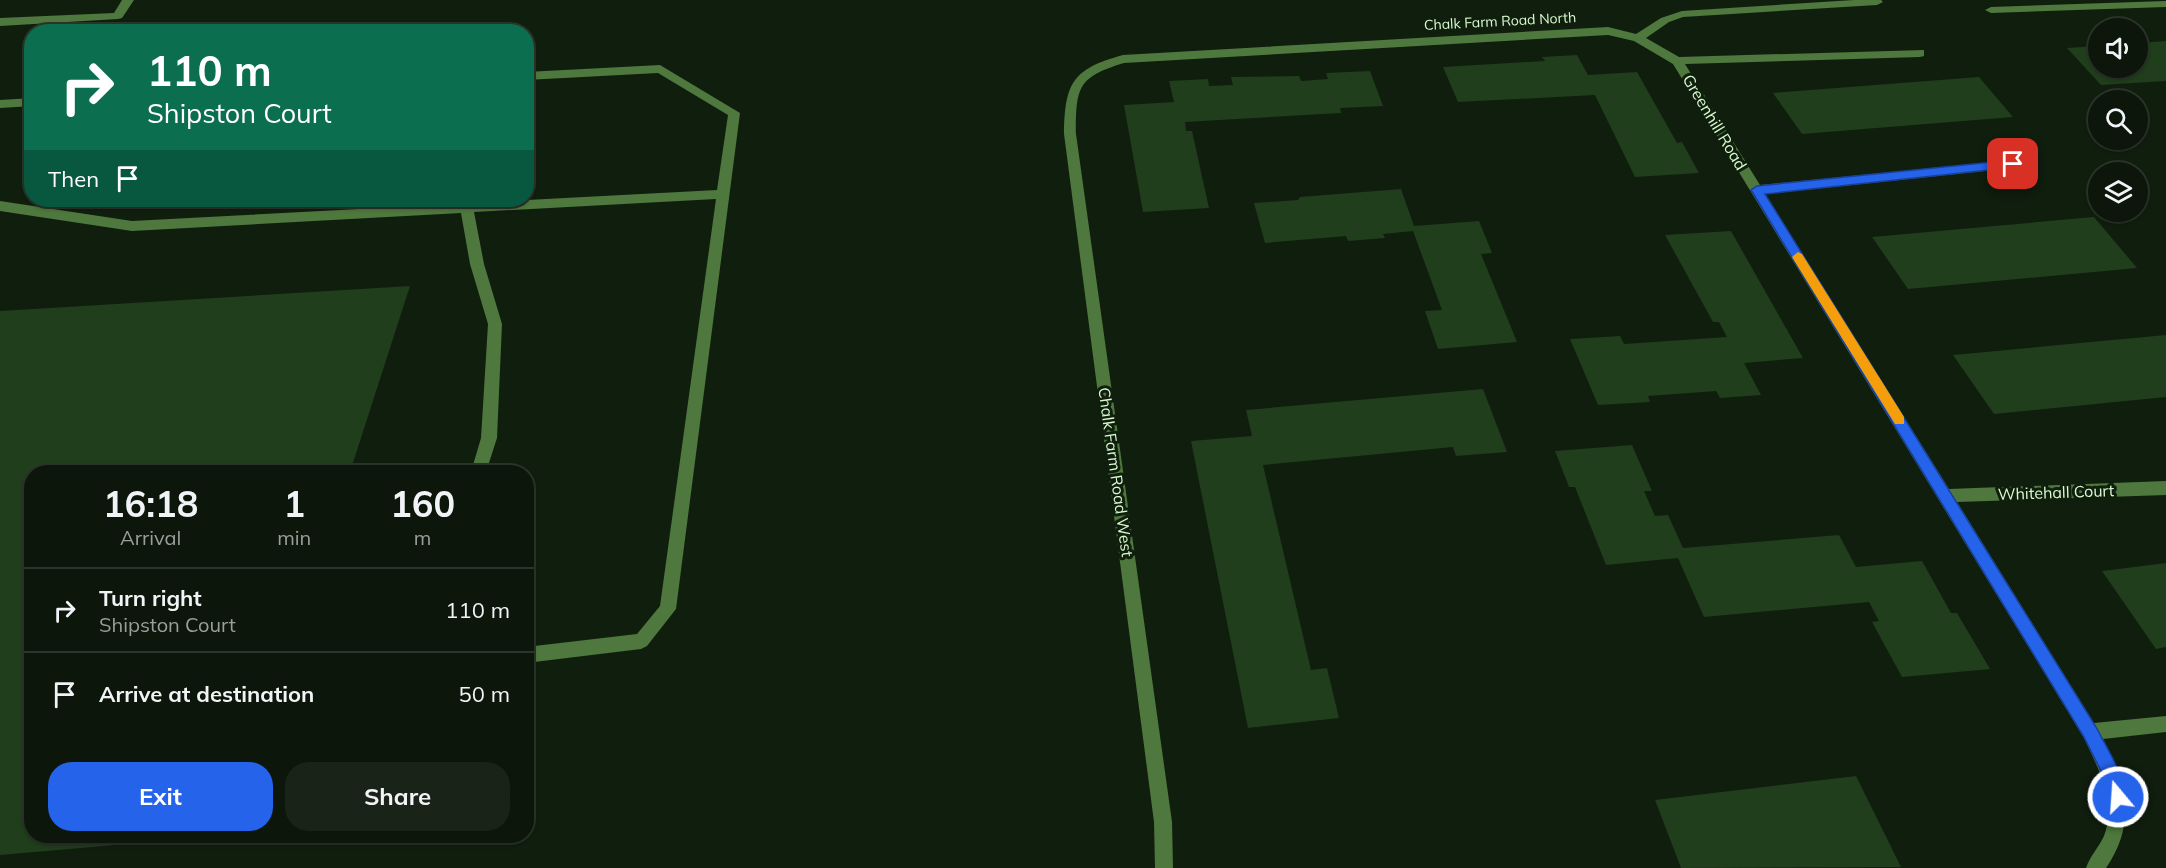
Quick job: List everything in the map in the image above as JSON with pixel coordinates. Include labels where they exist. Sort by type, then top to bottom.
[{"type":"street","points":[[0,22],[118,16],[128,0]]},
{"type":"street","points":[[1638,38],[1665,20],[1682,14],[1876,2]]},
{"type":"street","points":[[1991,10],[2141,2],[2166,4]]},
{"type":"street","name":"Chalk Farm Road North","points":[[1080,78],[1100,65],[1123,59],[1522,34],[1608,31],[1638,38],[1677,61]]},
{"type":"street","points":[[1677,61],[1920,53]]},
{"type":"street","name":"Greenhill Road","points":[[1677,61],[2090,732],[2112,775],[2118,797],[2114,833],[2108,851],[2095,868]]},
{"type":"street","points":[[534,76],[660,69],[734,113],[669,609],[641,641],[534,654]]},
{"type":"street","name":"Chalk Farm Road West","points":[[1080,78],[1070,99],[1070,134],[1163,822],[1164,868]]},
{"type":"street","points":[[0,104],[24,102]]},
{"type":"street","points":[[1757,190],[2013,164]]},
{"type":"street","points":[[534,205],[723,194]]},
{"type":"street","points":[[0,206],[132,226],[501,207]]},
{"type":"street","points":[[467,209],[477,264],[495,324],[489,438],[481,465]]},
{"type":"street","name":"Whitehall Court","points":[[1946,496],[2166,488]]},
{"type":"street","points":[[2090,732],[2166,724]]},
{"type":"building","points":[[2166,41],[2166,81],[2101,85],[2095,78],[2148,78],[2148,42]]},
{"type":"building","points":[[2088,47],[2088,71],[2067,48]]},
{"type":"building","points":[[1577,55],[1588,75],[1637,72],[1677,143],[1682,142],[1699,173],[1635,177],[1595,95],[1458,102],[1443,67],[1545,61],[1542,57]]},
{"type":"building","points":[[1370,71],[1383,106],[1340,108],[1341,113],[1185,122],[1186,131],[1192,131],[1209,208],[1143,212],[1124,105],[1174,102],[1169,81],[1208,79],[1209,86],[1233,85],[1231,77],[1299,76],[1301,81],[1328,79],[1326,73]]},
{"type":"building","points":[[1979,77],[2013,117],[1802,134],[1773,93]]},
{"type":"building","points":[[1401,189],[1414,226],[1479,221],[1492,253],[1481,254],[1517,342],[1438,349],[1425,311],[1442,310],[1413,231],[1383,234],[1385,238],[1348,241],[1346,236],[1265,243],[1254,203]]},
{"type":"building","points":[[2088,218],[2088,222],[2098,222],[2137,268],[1908,289],[1872,237]]},
{"type":"building","points":[[1731,231],[1803,358],[1744,363],[1761,395],[1720,398],[1716,391],[1648,396],[1650,402],[1598,405],[1570,339],[1620,336],[1624,344],[1727,337],[1719,322],[1713,322],[1665,235]]},
{"type":"building","points":[[410,286],[352,465],[24,465],[24,843],[138,843],[0,855],[0,311]]},
{"type":"building","points":[[2166,335],[2166,397],[1994,414],[1953,355]]},
{"type":"building","points":[[1483,389],[1507,452],[1456,456],[1453,447],[1263,465],[1311,670],[1327,668],[1339,718],[1248,728],[1191,441],[1252,436],[1246,410]]},
{"type":"building","points":[[1632,445],[1652,491],[1644,491],[1655,516],[1668,515],[1683,548],[1839,535],[1856,567],[1922,561],[1951,613],[1957,613],[1990,669],[1902,677],[1872,622],[1879,621],[1869,602],[1704,617],[1678,558],[1606,565],[1575,487],[1569,487],[1555,451]]},
{"type":"building","points":[[2166,563],[2166,647],[2156,649],[2102,571]]},
{"type":"building","points":[[1856,776],[1901,867],[1681,868],[1655,800]]},
{"type":"slow traffic","points":[[1798,257],[1900,421]]},
{"type":"route","points":[[2013,164],[1757,190],[2090,732],[2112,775],[2118,797]]}]
